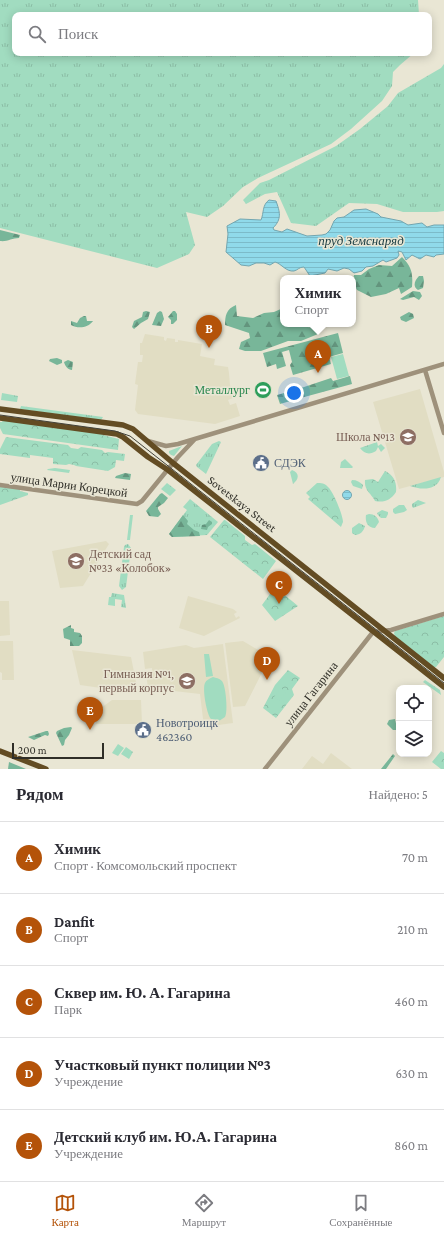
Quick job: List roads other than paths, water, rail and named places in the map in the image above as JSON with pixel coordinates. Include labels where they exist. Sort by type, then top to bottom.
[{"type":"main road","name":"Sovetskaya Street","points":[[0,409],[125,426],[133,429],[173,463],[444,678]]},
{"type":"main road","name":"Sovetskaya Street","points":[[0,418],[117,434],[123,437],[148,457],[168,470],[444,687]]},
{"type":"main road","points":[[0,751],[46,769]]},
{"type":"street","points":[[148,441],[166,446],[197,438],[444,364]]},
{"type":"street","points":[[425,370],[444,433]]},
{"type":"street","points":[[168,470],[197,438]]},
{"type":"street","name":"улица Марии Корецкой","points":[[0,485],[137,504],[142,501],[168,470]]},
{"type":"street","points":[[374,632],[391,630],[444,614]]},
{"type":"street","name":"улица Гагарина","points":[[265,769],[374,632]]},
{"type":"water","name":"пруд Земснаряд","points":[[269,200],[276,201],[279,212],[278,222],[273,228],[274,230],[282,232],[287,229],[307,236],[326,234],[337,218],[344,217],[354,210],[366,209],[378,214],[381,217],[401,221],[408,225],[422,223],[427,227],[444,225],[444,254],[436,255],[434,257],[426,255],[420,259],[412,255],[406,260],[402,252],[398,251],[399,255],[397,258],[386,262],[383,260],[373,266],[366,267],[362,271],[354,273],[349,269],[344,268],[337,271],[328,269],[325,273],[309,275],[304,267],[291,271],[275,262],[270,265],[256,263],[249,266],[241,265],[226,252],[228,234],[227,226],[240,219],[261,220],[264,207]]},
{"type":"water","points":[[347,490],[352,495],[347,500],[342,495]]},
{"type":"tram line","points":[[0,415],[115,431],[130,436],[444,683]]},
{"type":"place","name":"Danfit","points":[[209,348]]},
{"type":"place","name":"Химик","points":[[318,373]]},
{"type":"place","name":"Металлург","points":[[263,390]]},
{"type":"place","name":"Школа №13","points":[[408,437]]},
{"type":"place","name":"СДЭК","points":[[261,463]]},
{"type":"place","name":"Детский сад №33 «Колобок»","points":[[76,561]]},
{"type":"place","name":"Сквер им. Ю. А. Гагарина","points":[[279,604]]},
{"type":"place","name":"Участковый пункт полиции №3","points":[[267,680]]},
{"type":"place","name":"Гимназия №1, первый корпус","points":[[187,681]]},
{"type":"place","name":"Детский клуб им. Ю.А. Гагарина","points":[[90,730]]},
{"type":"place","name":"Новотроицк 462360","points":[[143,730]]}]
